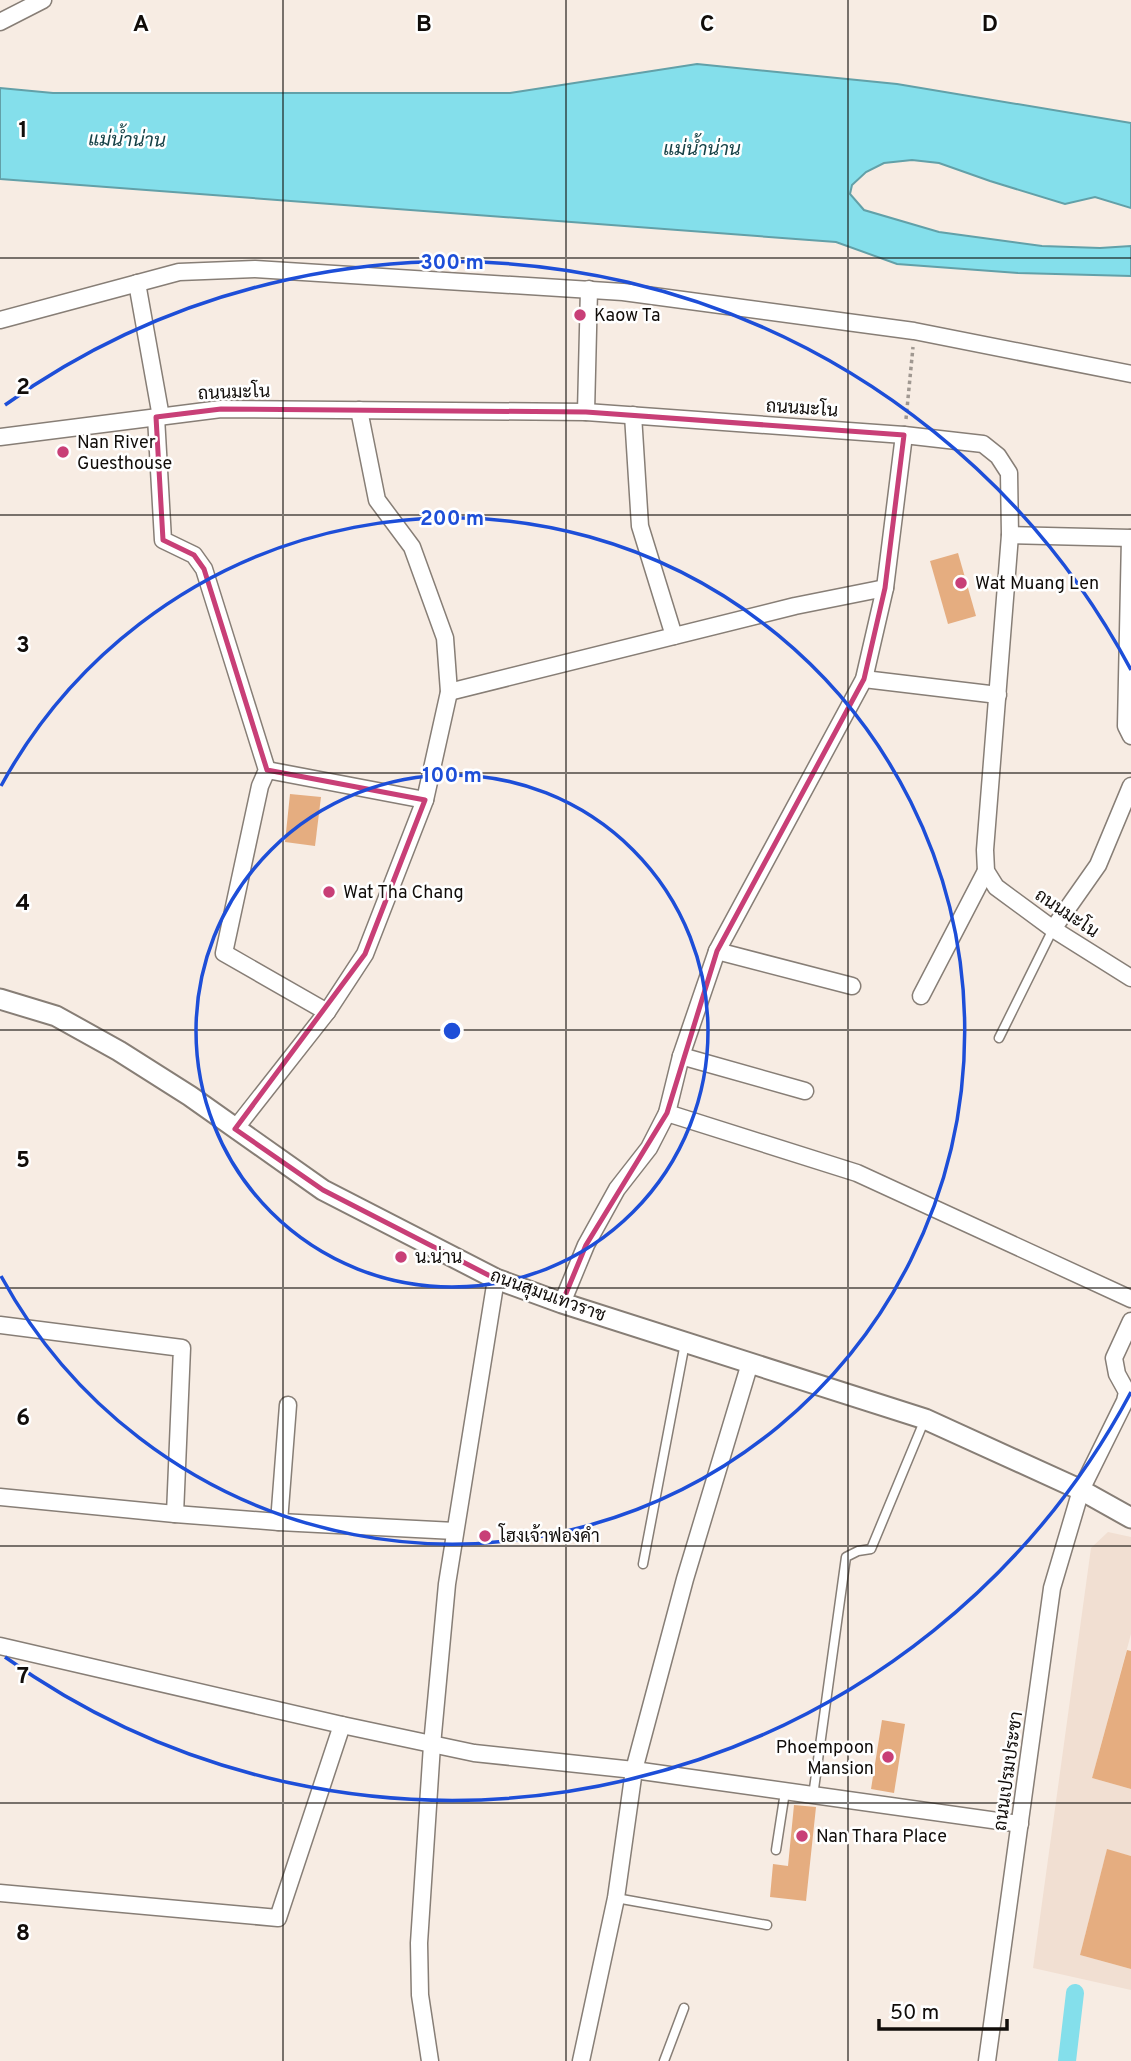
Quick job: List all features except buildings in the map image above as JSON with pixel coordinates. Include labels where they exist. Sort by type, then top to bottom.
[{"type":"street","points":[[0,22],[43,0]]},
{"type":"street","points":[[0,320],[179,272],[255,269],[623,292],[915,331],[1131,374]]},
{"type":"street","points":[[137,283],[159,417],[163,540],[194,555],[204,569],[267,770],[260,786],[225,953],[327,1012]]},
{"type":"street","points":[[586,412],[589,289]]},
{"type":"street","name":"ถนนมะโน","points":[[0,437],[221,409],[586,412],[904,435],[983,444],[998,456],[1009,473],[1010,535],[985,850],[986,871],[996,887],[1054,929],[1131,978]]},
{"type":"street","points":[[235,1129],[327,1012],[365,954],[425,800],[449,692],[444,638],[412,547],[377,500],[359,410]]},
{"type":"street","points":[[633,415],[640,526],[674,636]]},
{"type":"street","points":[[562,1303],[586,1245],[617,1189],[649,1148],[667,1113],[681,1056],[717,951],[864,679],[885,588],[904,435]]},
{"type":"street","points":[[1010,535],[1131,538],[1126,726],[1131,736]]},
{"type":"street","points":[[449,692],[794,606],[885,588]]},
{"type":"street","points":[[864,679],[998,695]]},
{"type":"street","points":[[267,770],[425,800]]},
{"type":"street","points":[[1054,929],[1098,864],[1131,786]]},
{"type":"street","points":[[921,996],[986,871]]},
{"type":"street","points":[[717,951],[852,985]]},
{"type":"street","name":"ถนนสุมนเทวราช","points":[[0,999],[55,1016],[120,1051],[190,1096],[323,1190],[496,1279],[562,1303],[925,1419],[1081,1490],[1131,1518]]},
{"type":"street","points":[[681,1056],[805,1091]]},
{"type":"street","points":[[667,1113],[857,1173],[1131,1299]]},
{"type":"street","points":[[430,2061],[420,1995],[419,1943],[432,1745],[447,1584],[496,1279]]},
{"type":"street","name":"ถนนเปรมประชา","points":[[987,2061],[1052,1588],[1081,1490],[1125,1401],[1127,1392],[1117,1374],[1114,1358],[1131,1321]]},
{"type":"street","points":[[0,1325],[182,1348],[175,1514]]},
{"type":"street","points":[[581,2061],[616,1898],[634,1770],[685,1579],[750,1363]]},
{"type":"street","points":[[279,1522],[288,1405]]},
{"type":"street","points":[[0,1497],[279,1522],[455,1531]]},
{"type":"street","points":[[0,1646],[474,1753],[634,1770],[1020,1824]]},
{"type":"street","points":[[0,1893],[278,1918],[342,1725]]},
{"type":"lane","points":[[999,1038],[1054,929]]},
{"type":"lane","points":[[643,1564],[685,1341]]},
{"type":"lane","points":[[813,1797],[846,1557],[871,1549],[925,1419]]},
{"type":"lane","points":[[776,1850],[785,1792]]},
{"type":"lane","points":[[616,1898],[767,1925]]},
{"type":"lane","points":[[664,2061],[684,2008]]},
{"type":"path","points":[[904,435],[915,331]]},
{"type":"highlighted area","points":[[221,409],[586,412],[904,435],[885,588],[864,679],[717,951],[667,1113],[586,1245],[562,1303],[496,1279],[323,1190],[235,1129],[365,954],[425,800],[267,770],[204,569],[194,555],[163,540],[156,417]]},
{"type":"shaded area","points":[[1108,1532],[1131,1537],[1131,1634],[1092,1778],[1131,1789],[1131,1856],[1107,1850],[1080,1955],[1131,1969],[1131,1990],[1033,1968],[1091,1548]]},
{"type":"water","name":"แม่น้ำน่าน","points":[[697,64],[897,84],[1131,123],[1131,208],[1095,197],[1065,204],[939,163],[912,160],[884,163],[866,172],[852,185],[850,194],[864,210],[939,232],[1042,246],[1131,246],[1131,276],[1018,273],[897,264],[836,242],[0,179],[0,88],[53,93],[510,93]]},
{"type":"waterway","points":[[1067,2061],[1075,1993]]},
{"type":"place","name":"Kaow Ta","points":[[580,315]]},
{"type":"place","name":"Nan River Guesthouse","points":[[63,452]]},
{"type":"place","name":"Wat Muang Len","points":[[961,583]]},
{"type":"place","name":"Wat Tha Chang","points":[[329,892]]},
{"type":"place","name":"น.น่าน","points":[[401,1257]]},
{"type":"place","name":"โฮงเจ้าฟองคำ","points":[[485,1536]]},
{"type":"place","name":"Phoempoon Mansion","points":[[888,1757]]},
{"type":"place","name":"Nan Thara Place","points":[[802,1836]]}]
